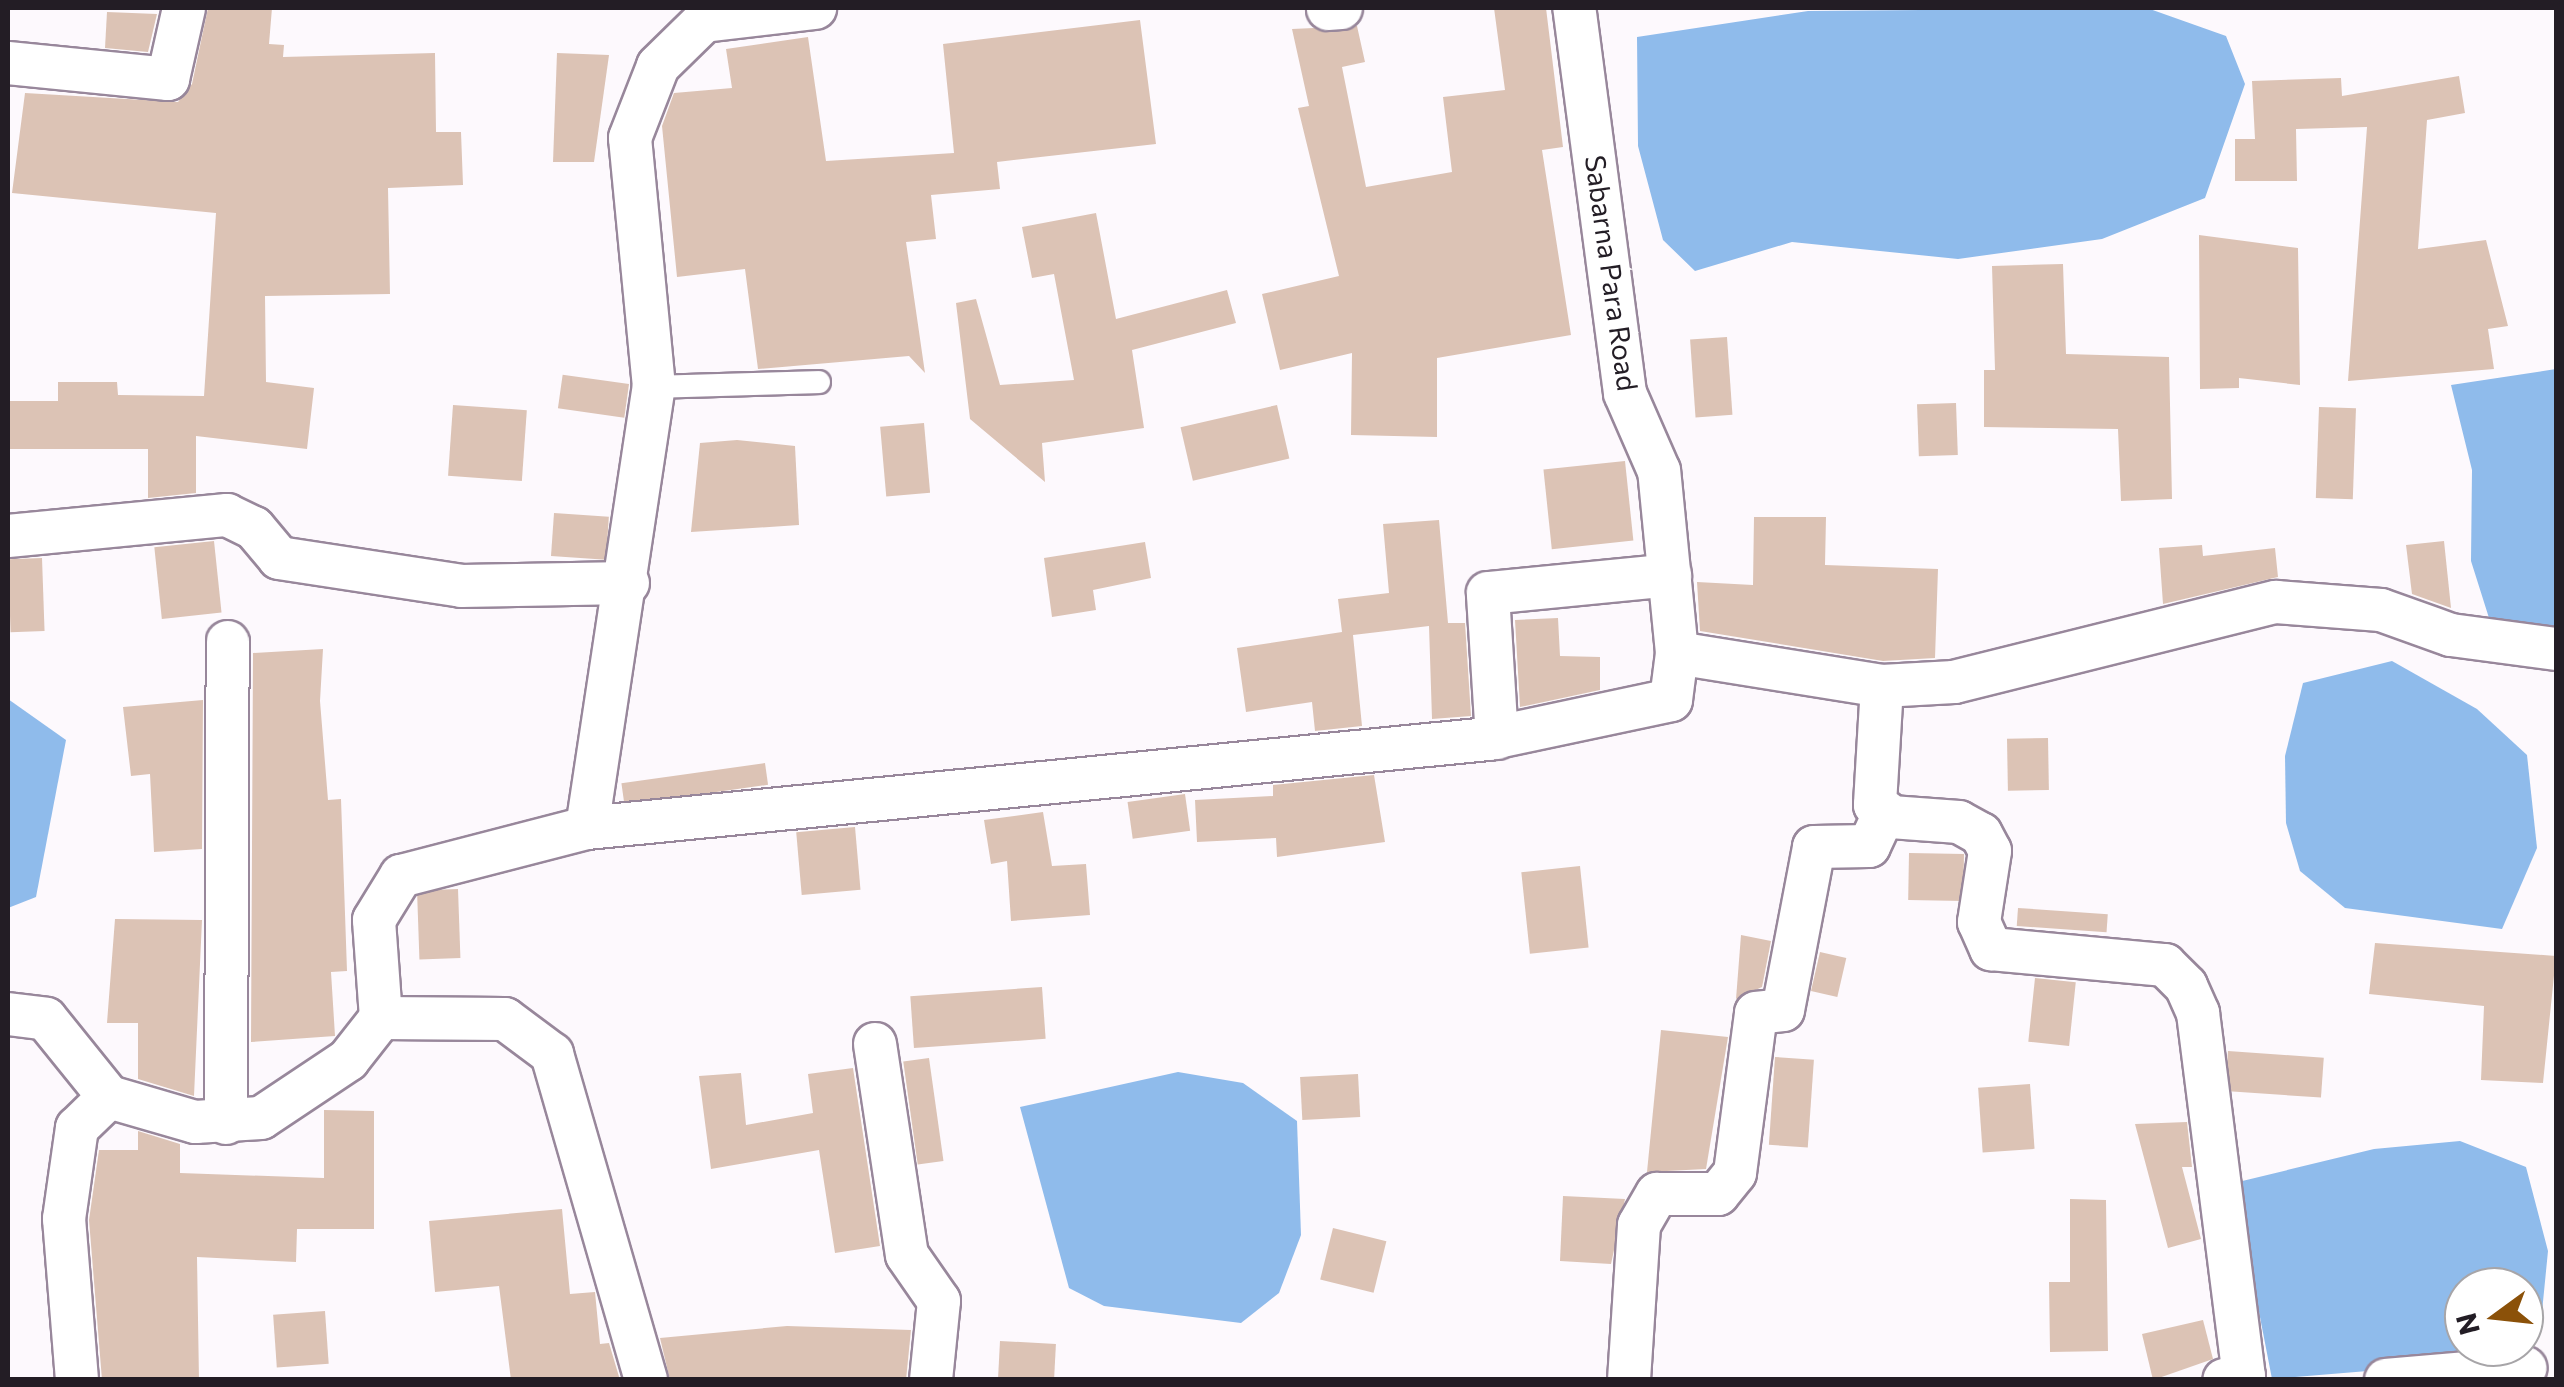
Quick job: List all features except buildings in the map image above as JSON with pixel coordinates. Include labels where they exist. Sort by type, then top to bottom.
[{"type":"street","points":[[8,63],[168,79],[184,8]]},
{"type":"street","points":[[588,828],[628,583],[654,387],[630,138],[658,66],[704,21],[816,8]]},
{"type":"street","name":"Sabarna Para Road","points":[[1497,738],[1662,705],[1671,700],[1678,653],[1658,471],[1625,393],[1574,8]]},
{"type":"street","points":[[8,536],[226,515],[254,528],[279,558],[461,586],[628,583]]},
{"type":"street","points":[[8,1014],[46,1019],[109,1097],[226,1123],[261,1118],[348,1060],[381,1018],[374,920],[401,876],[588,828],[1497,738],[1488,593],[1670,575]]},
{"type":"street","points":[[1678,653],[1882,686],[1954,682],[2276,602],[2381,610],[2450,635],[2556,649]]},
{"type":"street","points":[[226,1123],[228,642]]},
{"type":"street","points":[[1882,686],[1870,785],[1885,812],[1981,834],[1990,851],[1978,922],[1991,949],[2164,965],[2186,986],[2198,1013],[2243,1378]]},
{"type":"street","points":[[1630,1380],[1640,1225],[1657,1194],[1718,1194],[1735,1174],[1756,1013],[1783,1010],[1814,847],[1869,846],[1885,812]]},
{"type":"street","points":[[381,1018],[506,1019],[552,1054],[646,1380]]},
{"type":"street","points":[[875,1044],[907,1255],[939,1302],[932,1380]]},
{"type":"street","points":[[77,1380],[64,1218],[77,1128],[109,1097]]},
{"type":"street","points":[[2386,1380],[2525,1368]]},
{"type":"lane","points":[[654,387],[819,382]]},
{"type":"water","points":[[2147,8],[2226,36],[2245,84],[2205,198],[2102,239],[1958,259],[1792,242],[1695,271],[1663,240],[1638,146],[1637,37],[1808,11]]},
{"type":"water","points":[[2556,369],[2556,637],[2489,618],[2471,561],[2472,470],[2451,385]]},
{"type":"water","points":[[2392,661],[2477,709],[2527,755],[2537,848],[2502,929],[2345,908],[2300,871],[2286,823],[2285,756],[2303,683]]},
{"type":"water","points":[[8,699],[66,740],[36,897],[8,908]]},
{"type":"water","points":[[1178,1072],[1243,1083],[1297,1121],[1301,1235],[1279,1293],[1241,1323],[1104,1306],[1069,1288],[1020,1107]]},
{"type":"water","points":[[2460,1141],[2526,1167],[2548,1251],[2544,1292],[2544,1267],[2444,1267],[2444,1365],[2272,1379],[2234,1183],[2374,1149]]}]
